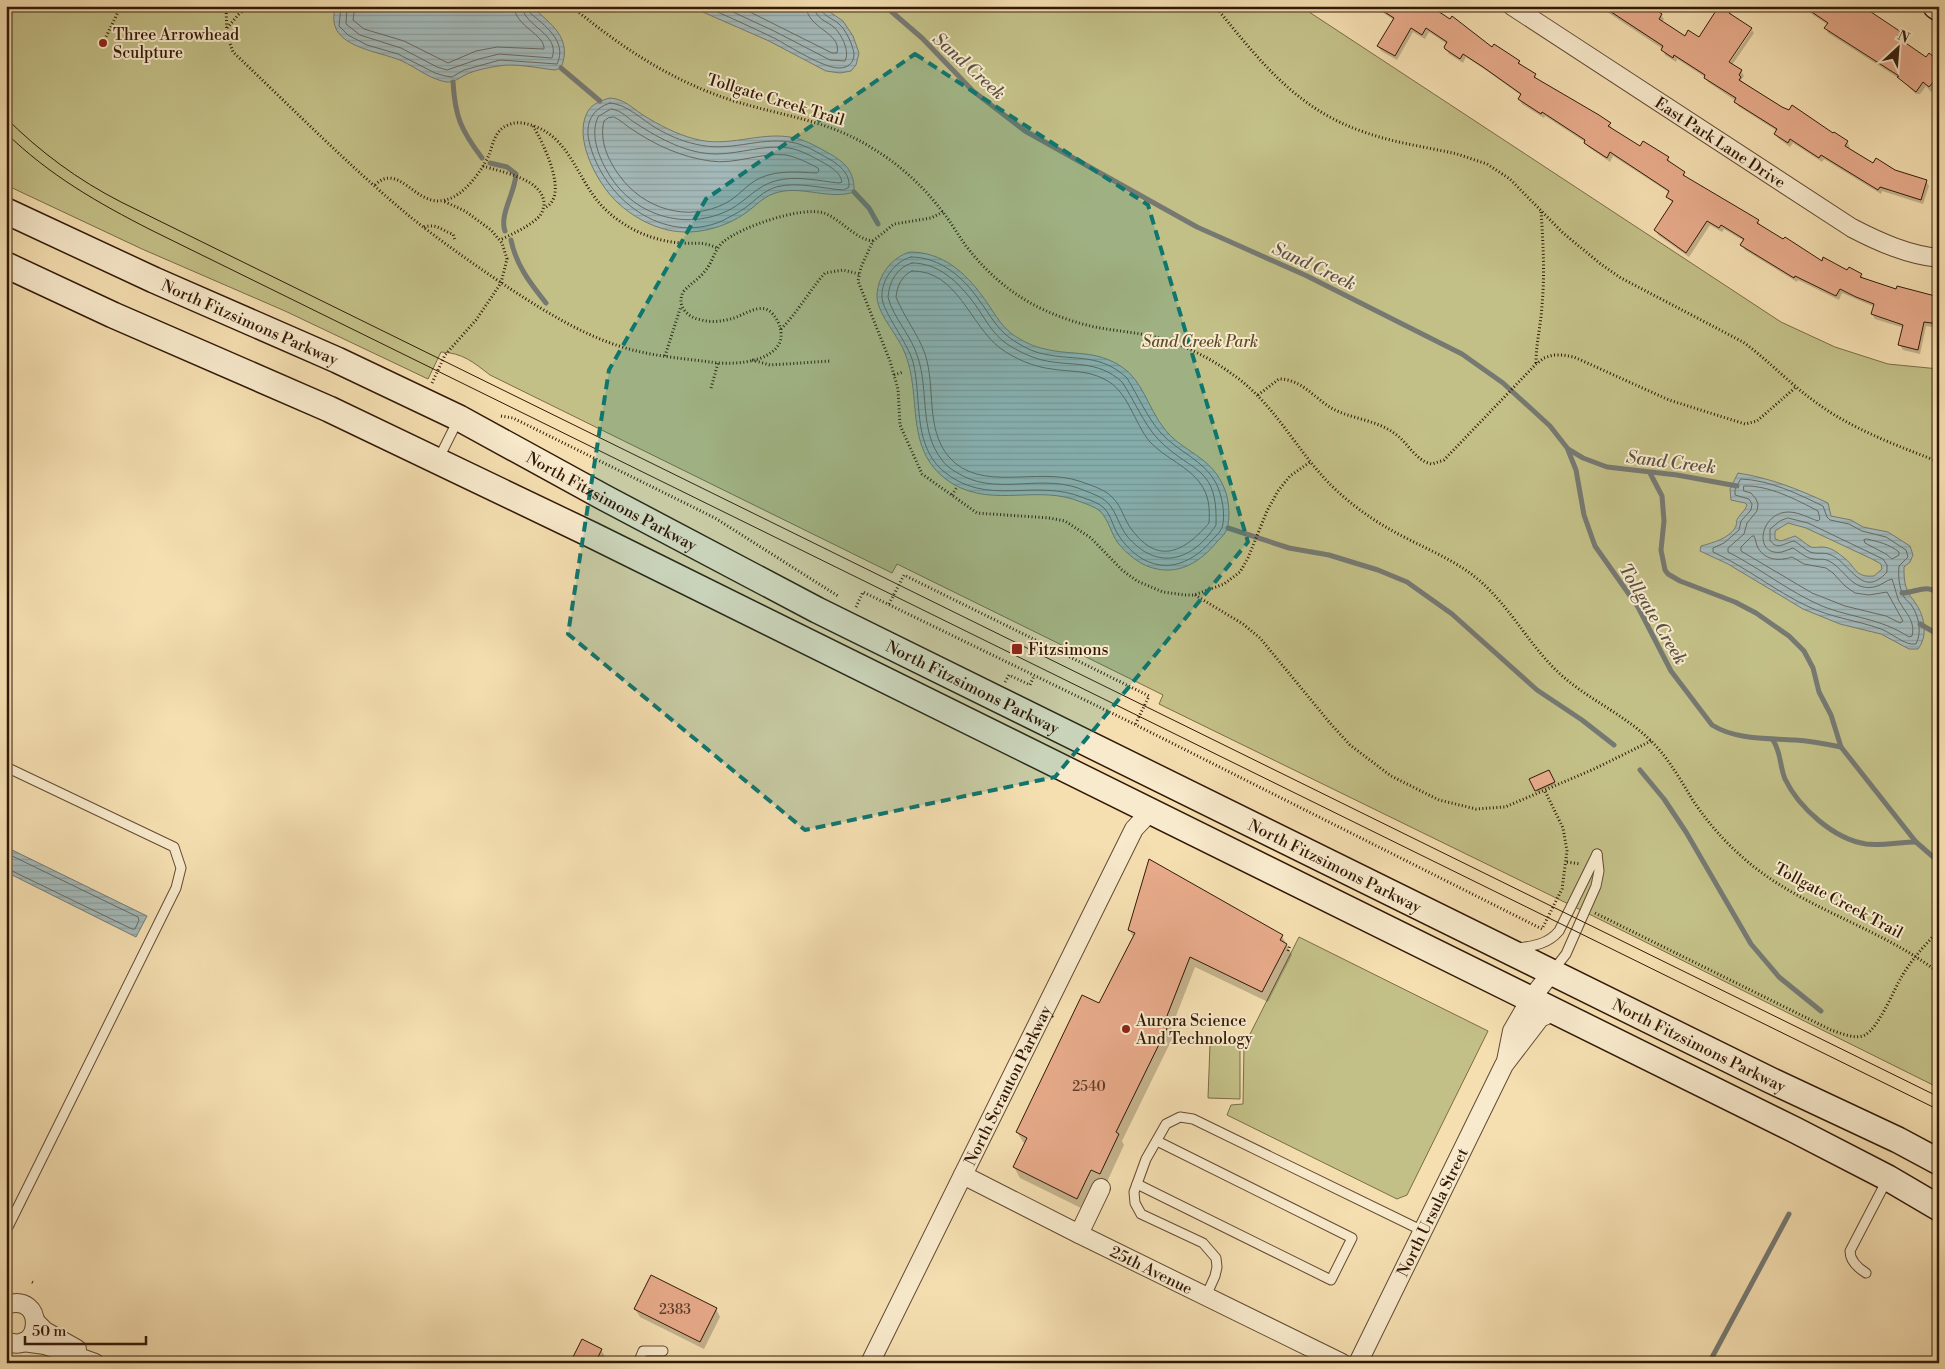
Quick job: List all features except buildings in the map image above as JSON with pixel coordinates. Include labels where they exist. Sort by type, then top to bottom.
[{"type":"main road","name":"North Fitzsimons Parkway","points":[[6,211],[154,280],[336,360],[459,418],[817,610],[1793,1092],[1898,1140],[1939,1162]]},
{"type":"main road","name":"North Fitzsimons Parkway","points":[[6,265],[113,316],[329,409],[610,543],[1812,1138],[1888,1178],[1939,1208]]},
{"type":"street","name":"East Park Lane Drive","points":[[1512,6],[1852,228],[1889,246],[1939,258]]},
{"type":"street","name":"North Scranton Parkway","points":[[870,1363],[1134,830],[1151,811]]},
{"type":"street","name":"North Ursula Street","points":[[1506,1063],[1512,1031],[1530,1000],[1552,972]]},
{"type":"street","name":"North Ursula Street","points":[[1358,1363],[1506,1063],[1540,1018],[1556,1011]]},
{"type":"street","name":"25th Avenue","points":[[963,1175],[1342,1363]]},
{"type":"street","points":[[1079,1234],[1101,1188]]},
{"type":"street","points":[[6,1304],[19,1303],[26,1306],[34,1315],[36,1322],[33,1334],[16,1342],[6,1357]]},
{"type":"street","points":[[36,1322],[94,1362]]},
{"type":"street","points":[[16,1342],[45,1346],[94,1362]]},
{"type":"lane","points":[[437,461],[459,418]]},
{"type":"lane","points":[[6,767],[174,847],[181,868],[176,888],[6,1231]]},
{"type":"lane","points":[[1508,950],[1542,944],[1554,936],[1574,902],[1597,854],[1599,867],[1596,886],[1566,954],[1552,972]]},
{"type":"lane","points":[[1206,1296],[1215,1276],[1216,1258],[1203,1243],[1141,1214],[1135,1203],[1134,1192],[1146,1159],[1166,1124],[1180,1118],[1193,1118],[1423,1230]]},
{"type":"lane","points":[[1137,1184],[1331,1280],[1352,1238],[1157,1140]]},
{"type":"lane","points":[[1866,1273],[1860,1270],[1852,1261],[1850,1251],[1888,1178]]},
{"type":"lane","points":[[638,1363],[643,1352],[663,1351]]},
{"type":"path","points":[[103,43],[121,6]]},
{"type":"path","points":[[226,6],[229,45],[233,52],[374,185],[424,227],[501,283],[569,324],[602,340],[640,352],[732,364],[766,355],[777,346],[781,338],[781,329],[774,315],[763,309],[752,308],[722,321],[706,321],[690,316],[682,306]]},
{"type":"path","points":[[227,29],[239,14],[249,6]]},
{"type":"path","name":"Tollgate Creek Trail","points":[[571,6],[622,46],[653,66],[688,84],[733,101],[822,124],[857,139],[890,159],[922,188],[943,212],[964,244],[978,261],[996,279],[1023,299],[1047,311],[1097,328],[1140,334],[1171,342],[1217,364],[1231,373],[1258,395],[1275,414],[1310,462],[1338,492],[1377,522],[1451,560],[1480,581],[1509,610],[1536,647],[1558,672],[1570,683],[1627,721],[1651,741],[1666,758],[1708,820],[1736,852],[1753,867],[1796,894],[1916,955],[1939,972]]},
{"type":"path","points":[[1216,6],[1274,76],[1319,112],[1365,133],[1457,154],[1486,164],[1510,179],[1562,233],[1602,265],[1642,290],[1743,342],[1815,402],[1846,421],[1899,447],[1939,462]]},
{"type":"path","points":[[444,201],[452,198],[465,188],[483,166],[500,130],[516,122],[533,125],[550,133],[559,140],[588,190],[604,209],[619,221],[636,231],[662,241],[683,244],[704,242],[717,248]]},
{"type":"path","points":[[533,125],[546,150],[553,174],[554,191],[552,200],[548,206],[543,208]]},
{"type":"path","points":[[483,166],[526,180],[540,192],[543,198],[542,214],[535,221],[500,240]]},
{"type":"path","points":[[374,185],[384,178],[390,177],[398,180],[424,198],[444,201],[475,217],[505,247],[507,259],[501,283],[476,320],[445,355],[432,384]]},
{"type":"path","points":[[1536,364],[1536,346],[1544,290],[1541,210]]},
{"type":"path","points":[[664,356],[682,306],[681,296],[683,292],[707,269],[717,248],[743,230],[790,215],[810,212],[823,213],[841,221],[864,239],[873,241]]},
{"type":"path","points":[[943,212],[931,218],[894,224],[873,241],[859,274],[858,281],[890,361],[898,389],[900,424],[922,474],[977,513],[1049,518],[1066,522],[1082,531],[1136,581],[1163,592],[1184,595],[1194,594],[1215,588],[1232,578],[1242,568],[1272,501],[1283,483],[1310,462]]},
{"type":"path","points":[[424,227],[432,224],[453,234],[455,240]]},
{"type":"path","points":[[781,329],[825,273],[843,270],[859,274]]},
{"type":"path","points":[[1258,395],[1279,379],[1292,381],[1334,409],[1389,430],[1402,440],[1422,461],[1432,464],[1444,460],[1527,372],[1544,358],[1553,355],[1574,358],[1669,400],[1745,424],[1751,424],[1762,418],[1796,387]]},
{"type":"path","points":[[752,360],[770,364],[831,361]]},
{"type":"path","points":[[711,388],[718,363]]},
{"type":"path","points":[[894,375],[903,372]]},
{"type":"path","points":[[495,413],[502,417],[513,418],[715,518],[842,598]]},
{"type":"path","points":[[952,495],[957,487]]},
{"type":"path","points":[[889,604],[904,575],[1149,696],[1135,725]]},
{"type":"path","points":[[856,607],[863,592],[889,604],[1542,929],[1562,889],[1567,851],[1563,828],[1545,791]]},
{"type":"path","points":[[1194,594],[1244,624],[1260,638],[1350,745],[1391,776],[1439,800],[1476,809],[1505,807],[1594,769],[1651,741]]},
{"type":"path","points":[[849,603],[861,610]]},
{"type":"path","points":[[1003,686],[1009,675],[1030,685],[1034,676]]},
{"type":"path","points":[[1592,911],[1831,1030],[1851,1037],[1864,1035],[1874,1025],[1902,975],[1916,955]]},
{"type":"path","name":"Tollgate Creek Trail","points":[[1916,955],[1939,930]]},
{"type":"path","points":[[1288,951],[1290,945]]},
{"type":"highlighted area","points":[[915,54],[1148,205],[1248,542],[1055,777],[805,830],[568,634],[609,370],[706,199]]},
{"type":"green space","name":"Sand Creek Park","points":[[6,6],[1300,6],[1781,322],[1835,347],[1888,364],[1939,369],[1939,1088],[1159,704],[1163,695],[1145,686],[897,564],[892,573],[490,375],[462,356],[441,352],[428,379],[285,311],[142,249],[6,185]]},
{"type":"green space","points":[[1299,937],[1488,1031],[1407,1195],[1397,1199],[1227,1115],[1231,1105],[1243,1104],[1244,1046]]},
{"type":"green space","points":[[1210,1044],[1240,1044],[1240,1099],[1208,1098]]},
{"type":"water","points":[[336,6],[531,6],[558,32],[564,48],[564,57],[561,68],[555,70],[505,65],[477,70],[457,80],[441,81],[402,61],[366,50],[344,39],[337,30],[334,20]]},
{"type":"water","points":[[689,6],[821,6],[843,21],[853,36],[859,53],[856,65],[851,71],[840,73],[826,71],[769,41]]},
{"type":"water","points":[[610,98],[623,102],[668,129],[695,139],[719,142],[766,136],[796,138],[817,147],[842,162],[849,170],[853,180],[854,192],[836,195],[797,191],[779,192],[766,198],[738,218],[709,229],[678,232],[655,226],[623,208],[610,195],[596,173],[585,147],[584,122],[588,111],[592,106]]},
{"type":"water","points":[[910,252],[932,256],[952,265],[976,288],[1003,326],[1024,341],[1045,349],[1093,355],[1112,361],[1135,379],[1163,427],[1179,443],[1212,469],[1225,490],[1229,511],[1228,527],[1224,534],[1204,555],[1190,565],[1174,570],[1151,568],[1135,559],[1122,547],[1100,511],[1091,506],[1065,497],[1049,495],[1001,495],[969,491],[953,484],[937,471],[926,456],[920,440],[916,423],[910,369],[904,351],[883,316],[877,295],[880,281],[887,268],[897,258]]},
{"type":"water","points":[[1738,473],[1773,481],[1828,503],[1831,516],[1851,520],[1863,527],[1888,532],[1910,546],[1913,555],[1910,562],[1904,567],[1904,577],[1907,591],[1922,615],[1924,632],[1918,649],[1909,649],[1881,634],[1840,624],[1803,609],[1728,564],[1700,551],[1701,546],[1730,534],[1747,505],[1731,500],[1730,489]],"holes":[[[1788,523],[1806,528],[1872,559],[1881,564],[1882,569],[1874,576],[1863,575],[1856,571],[1847,560],[1831,549],[1811,547],[1795,536],[1781,541],[1775,539],[1775,531]]]},
{"type":"water","points":[[6,847],[147,916],[136,937],[6,872]]},
{"type":"waterway","name":"Sand Creek","points":[[885,6],[922,38],[973,91],[1025,131],[1197,227],[1307,276],[1462,354],[1503,383],[1550,426],[1568,449],[1583,458],[1607,467],[1677,475],[1737,486]]},
{"type":"waterway","points":[[289,7],[335,9]]},
{"type":"waterway","points":[[561,68],[600,101]]},
{"type":"waterway","points":[[453,82],[455,105],[460,123],[482,158]]},
{"type":"waterway","points":[[490,163],[507,167],[516,174],[504,218],[505,231]]},
{"type":"waterway","points":[[854,192],[869,208],[878,224]]},
{"type":"waterway","points":[[511,240],[520,266],[546,303]]},
{"type":"waterway","name":"Tollgate Creek","points":[[1568,450],[1576,470],[1584,515],[1595,546],[1638,607],[1671,671],[1712,725],[1721,730],[1742,736],[1806,741],[1841,747]]},
{"type":"waterway","name":"Tollgate Creek","points":[[1650,473],[1662,496],[1664,521],[1661,550],[1665,570],[1680,581],[1735,602],[1756,613],[1789,636],[1804,651],[1813,668],[1819,692],[1831,715],[1841,747],[1916,842],[1939,862]]},
{"type":"waterway","points":[[1228,528],[1289,548],[1329,555],[1378,570],[1407,582],[1452,614],[1537,690],[1582,720],[1614,745]]},
{"type":"waterway","name":"Sand Creek","points":[[1902,593],[1931,589],[1939,595]]},
{"type":"waterway","name":"Sand Creek","points":[[1920,624],[1939,635]]},
{"type":"waterway","name":"Tollgate Creek","points":[[1773,740],[1778,750],[1785,779],[1791,790],[1808,811],[1830,829],[1842,836],[1866,844],[1916,842]]},
{"type":"waterway","points":[[1640,770],[1664,799],[1686,832],[1751,944],[1779,977],[1821,1011]]},
{"type":"waterway","points":[[1709,1363],[1789,1214]]},
{"type":"tram line","points":[[6,118],[60,164],[121,202],[1939,1097]]},
{"type":"tram line","points":[[6,133],[57,175],[112,209],[151,230],[1939,1110]]},
{"type":"place","name":"Three Arrowhead Sculpture","points":[[103,43]]},
{"type":"place","name":"Fitzsimons","points":[[1017,649]]},
{"type":"place","name":"Aurora Science And Technology","points":[[1126,1029]]}]
